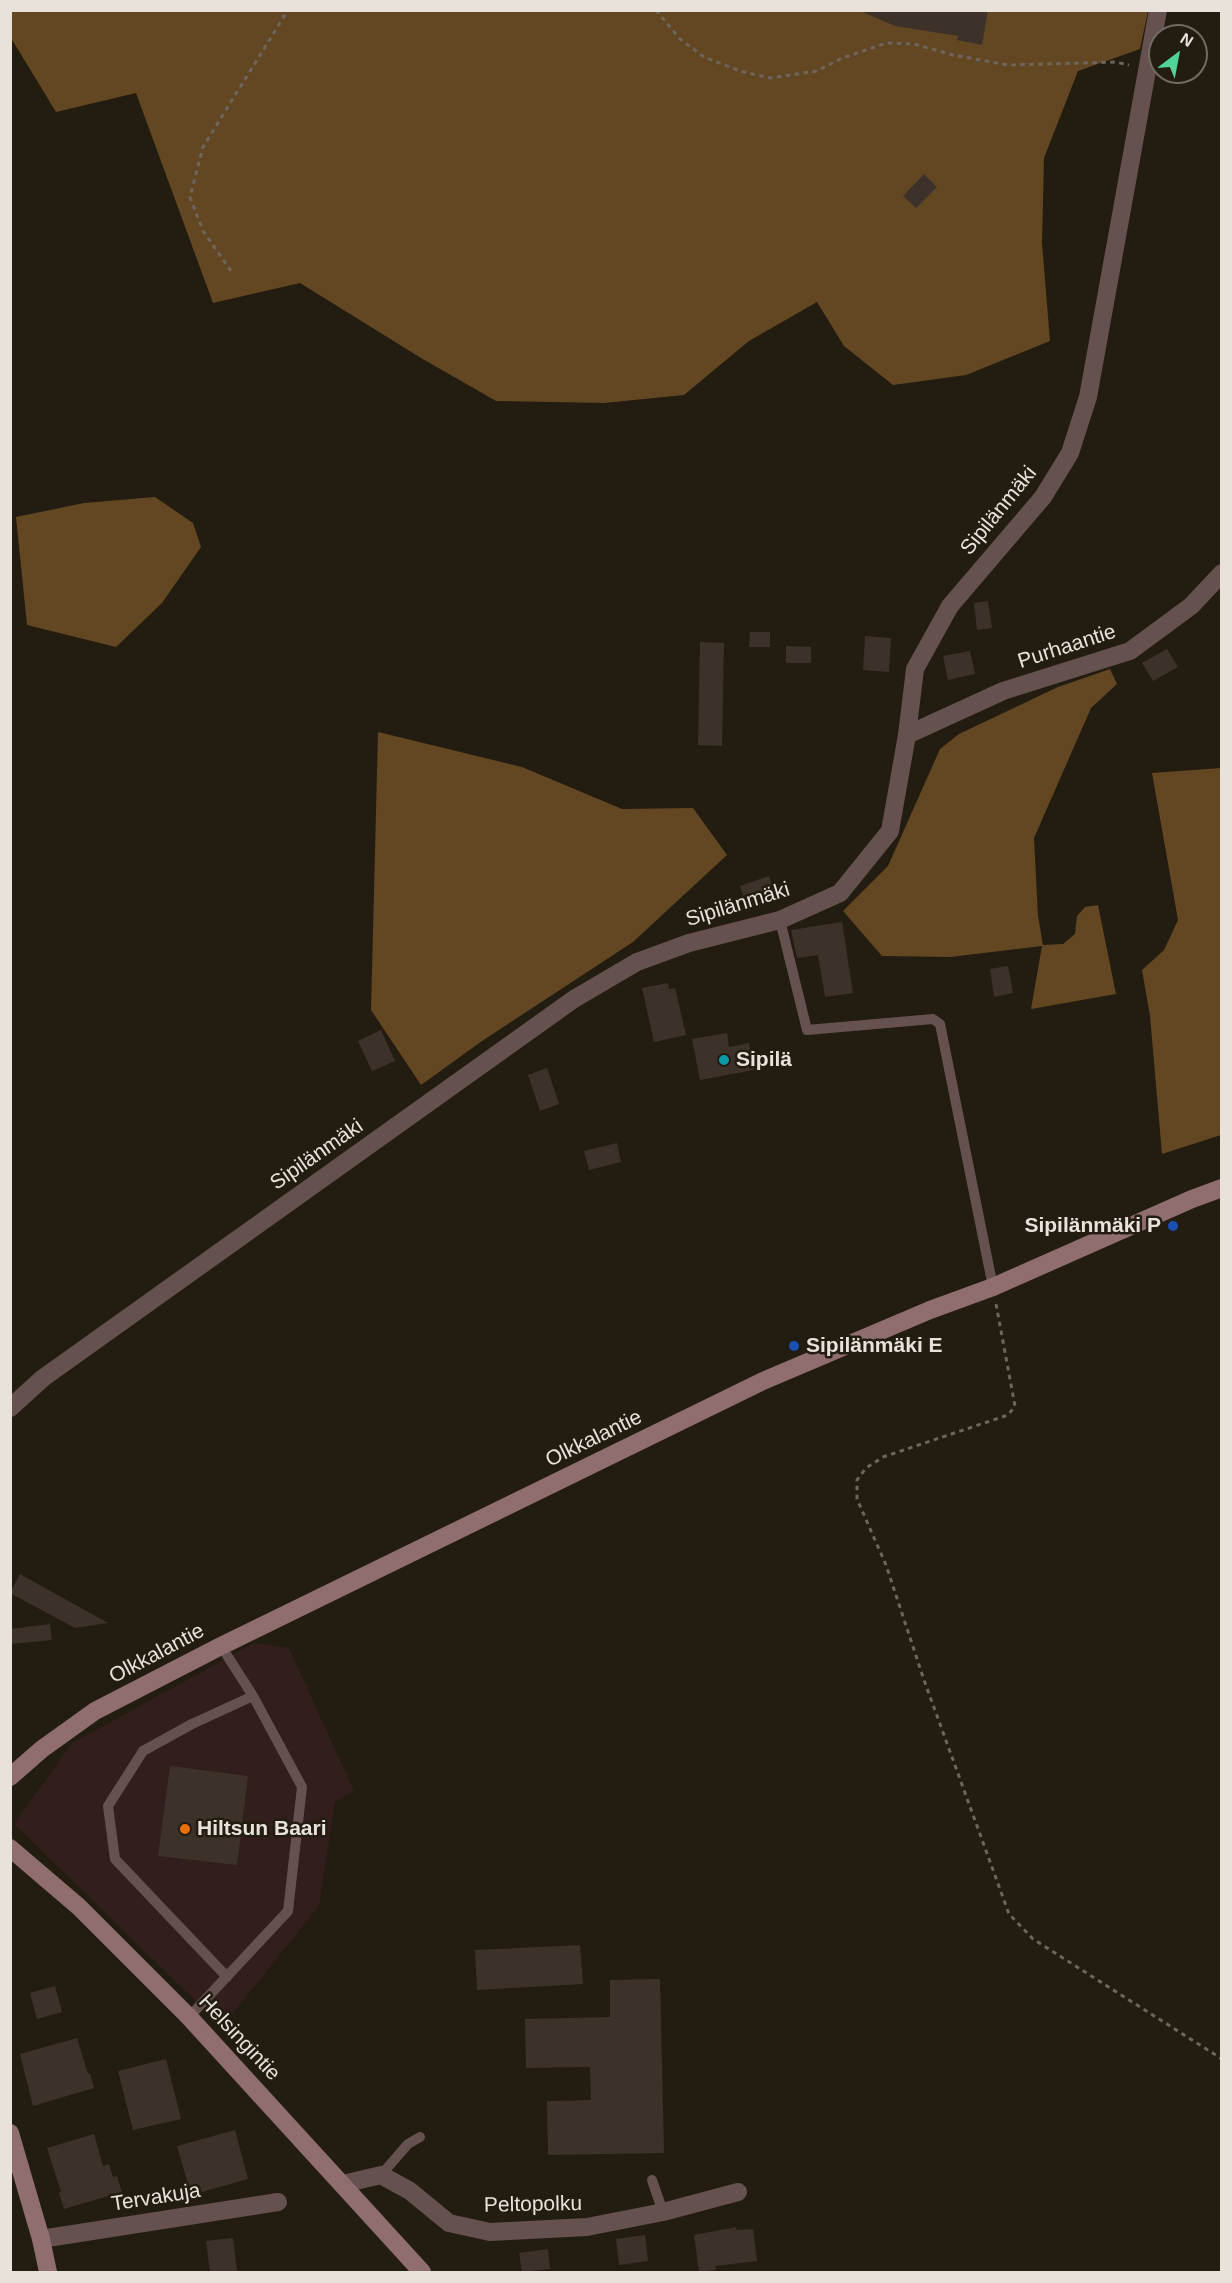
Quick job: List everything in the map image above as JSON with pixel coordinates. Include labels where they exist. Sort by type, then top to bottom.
[{"type":"street","name":"Sipilänmäki","points":[[10,1408],[43,1378],[574,999],[637,962],[689,943],[780,920],[840,893],[890,831],[907,735],[915,669],[950,606],[1043,497],[1070,453],[1088,397],[1158,10]]},
{"type":"street","name":"Purhaantie","points":[[907,735],[1003,691],[1130,651],[1191,606],[1221,573]]},
{"type":"street","name":"Olkkalantie","points":[[10,1777],[42,1749],[95,1711],[221,1646],[763,1381],[930,1310],[993,1287],[1221,1188]]},
{"type":"street","name":"Helsingintie","points":[[10,1848],[79,1907],[189,2017],[422,2272]]},
{"type":"street","points":[[10,2133],[41,2239],[48,2272]]},
{"type":"street","points":[[343,2184],[381,2175]]},
{"type":"street","name":"Peltopolku","points":[[381,2175],[410,2191],[449,2223],[490,2232],[588,2227],[663,2212],[738,2192]]},
{"type":"street","name":"Tervakuja","points":[[41,2239],[278,2202]]},
{"type":"lane","points":[[780,920],[807,1030],[933,1019],[940,1024],[993,1287]]},
{"type":"lane","points":[[189,2017],[288,1911],[302,1787],[253,1696],[221,1646]]},
{"type":"lane","points":[[227,1977],[115,1859],[108,1806],[144,1751],[192,1724],[253,1696]]},
{"type":"lane","points":[[381,2175],[408,2144],[420,2137]]},
{"type":"lane","points":[[652,2180],[663,2212]]},
{"type":"path","points":[[231,271],[203,231],[190,197],[203,147],[288,10]]},
{"type":"path","points":[[656,10],[680,39],[704,57],[740,71],[770,78],[816,71],[840,59],[886,44],[914,44],[1008,65],[1115,62],[1146,69]]},
{"type":"path","points":[[993,1287],[1015,1406],[1008,1414],[883,1457],[866,1468],[857,1480],[857,1499],[886,1565],[924,1680],[1009,1914],[1033,1939],[1221,2059]]},
{"type":"shaded area","points":[[11,10],[1148,11],[1140,49],[1078,71],[1044,158],[1042,243],[1050,341],[966,375],[893,385],[844,346],[817,302],[749,341],[684,395],[604,403],[496,401],[421,358],[300,283],[213,303],[136,93],[56,112],[11,38]]},
{"type":"shaded area","points":[[155,497],[193,523],[201,547],[162,603],[116,647],[27,625],[16,517],[84,503]]},
{"type":"shaded area","points":[[1110,669],[1117,684],[1091,708],[1034,838],[1038,916],[1043,945],[1063,944],[1075,934],[1077,916],[1085,907],[1098,905],[1116,994],[1031,1009],[1042,946],[950,957],[882,956],[843,911],[888,866],[940,749],[959,734],[1058,687]]},
{"type":"shaded area","points":[[378,732],[522,767],[622,809],[693,808],[727,855],[633,942],[482,1041],[421,1085],[371,1010]]},
{"type":"shaded area","points":[[1221,768],[1221,1135],[1162,1154],[1150,1016],[1142,970],[1164,950],[1178,920],[1152,773]]},
{"type":"shaded area","points":[[254,1643],[289,1648],[354,1791],[335,1802],[319,1906],[222,2027],[14,1824],[72,1743]]},
{"type":"building","points":[[858,10],[988,10],[982,45],[957,40],[958,36],[895,26]]},
{"type":"building","points":[[924,174],[937,187],[916,208],[903,196]]},
{"type":"building","points":[[988,601],[992,628],[977,630],[974,603]]},
{"type":"building","points":[[750,632],[770,632],[770,647],[749,647]]},
{"type":"building","points":[[865,636],[891,638],[889,672],[863,670]]},
{"type":"building","points":[[700,642],[724,643],[722,746],[698,745]]},
{"type":"building","points":[[786,646],[811,647],[811,663],[786,663]]},
{"type":"building","points":[[1167,649],[1178,667],[1153,681],[1142,663]]},
{"type":"building","points":[[970,651],[975,674],[948,680],[943,656]]},
{"type":"building","points":[[769,876],[777,900],[748,910],[740,886]]},
{"type":"building","points":[[842,922],[853,993],[825,997],[818,955],[797,958],[791,930]]},
{"type":"building","points":[[1008,966],[1013,993],[994,997],[990,969]]},
{"type":"building","points":[[668,983],[669,989],[675,988],[686,1035],[654,1042],[642,988]]},
{"type":"building","points":[[381,1030],[395,1061],[372,1071],[358,1041]]},
{"type":"building","name":"Sipilä","points":[[727,1033],[729,1047],[749,1043],[754,1070],[700,1080],[692,1039]]},
{"type":"building","points":[[547,1068],[559,1104],[540,1111],[528,1075]]},
{"type":"building","points":[[617,1143],[621,1162],[589,1170],[584,1151]]},
{"type":"building","points":[[20,1574],[108,1623],[75,1628],[10,1593]]},
{"type":"building","points":[[50,1624],[52,1640],[10,1644],[10,1629]]},
{"type":"building","points":[[170,1766],[248,1776],[237,1865],[158,1856]]},
{"type":"building","points":[[580,1945],[583,1984],[477,1990],[475,1950]]},
{"type":"building","points":[[660,1979],[664,2153],[548,2155],[547,2101],[591,2100],[590,2067],[526,2068],[525,2019],[610,2017],[610,1980]]},
{"type":"building","points":[[55,1986],[62,2012],[37,2019],[30,1993]]},
{"type":"building","points":[[77,2038],[94,2088],[33,2106],[20,2054]]},
{"type":"building","points":[[166,2059],[181,2119],[133,2130],[118,2071]]},
{"type":"building","points":[[235,2130],[248,2179],[191,2195],[177,2146]]},
{"type":"building","points":[[94,2134],[103,2166],[109,2164],[113,2177],[117,2176],[122,2192],[64,2209],[47,2148]]},
{"type":"building","points":[[736,2227],[736,2230],[753,2229],[757,2261],[715,2266],[716,2270],[699,2272],[694,2235]]},
{"type":"building","points":[[645,2235],[648,2261],[619,2265],[616,2239]]},
{"type":"building","points":[[233,2238],[237,2271],[210,2272],[206,2241]]},
{"type":"building","points":[[548,2249],[550,2269],[522,2272],[519,2253]]},
{"type":"place","name":"Sipilä","points":[[724,1060]]},
{"type":"place","name":"Sipilänmäki P","points":[[1173,1226]]},
{"type":"place","name":"Sipilänmäki E","points":[[794,1346]]},
{"type":"place","name":"Hiltsun Baari","points":[[185,1829]]}]
